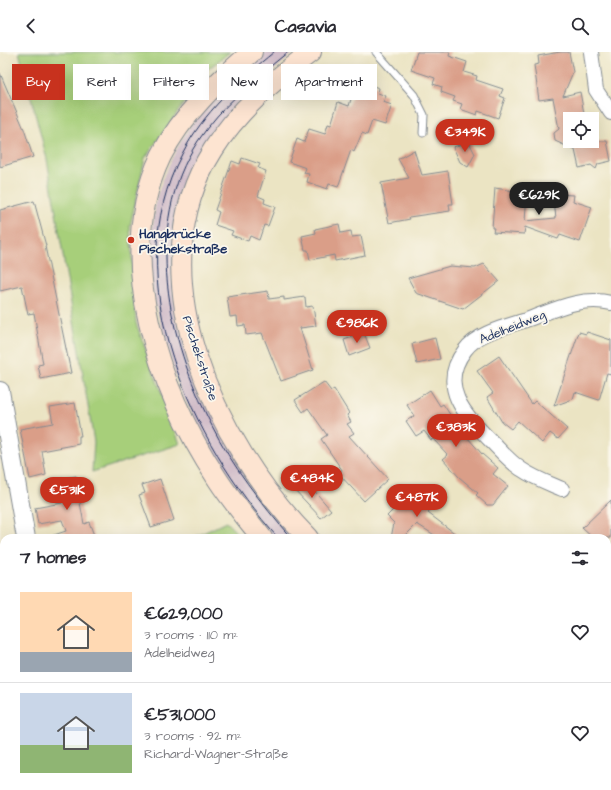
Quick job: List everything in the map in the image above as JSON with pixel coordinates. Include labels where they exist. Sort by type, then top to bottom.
[{"type":"main road","points":[[252,52],[213,87],[199,102],[182,122],[161,157],[146,201],[143,224],[141,275],[150,327],[170,387],[183,417],[218,480],[259,534]]},
{"type":"main road","name":"Pischekstraße","points":[[305,534],[278,503],[245,459],[214,402],[190,334],[182,289],[181,255],[188,209],[194,188],[212,150],[226,131],[254,99],[311,52]]},
{"type":"street","points":[[591,52],[596,90],[611,113]]},
{"type":"street","name":"Adelheidweg","points":[[562,489],[521,469],[472,422],[464,412],[457,398],[453,384],[454,371],[465,350],[483,336],[572,303],[595,301],[611,303]]},
{"type":"street","points":[[0,391],[25,534]]},
{"type":"lane","points":[[376,52],[414,95],[424,115],[423,133]]},
{"type":"shaded area","points":[[266,52],[295,52],[273,71],[273,64],[253,64]]},
{"type":"shaded area","points":[[217,96],[217,100],[240,100],[209,137],[185,184],[174,229],[172,279],[179,325],[295,534],[270,534],[260,523],[209,447],[181,392],[154,300],[150,248],[156,199],[164,175],[191,124]]},
{"type":"green space","points":[[19,52],[230,52],[209,68],[209,64],[139,64],[139,100],[186,100],[145,158],[130,226],[136,323],[180,444],[92,472],[94,442],[47,159],[32,100],[65,100],[65,64],[22,64]]},
{"type":"green space","points":[[226,522],[238,534],[201,534]]},
{"type":"building","points":[[417,52],[450,52],[449,56],[467,62],[464,72],[477,76],[476,80],[503,89],[500,96],[505,98],[498,118],[478,111],[477,115],[460,109],[462,104],[453,101],[455,97],[441,92],[442,87],[433,84],[435,78],[411,70]]},
{"type":"building","points":[[569,52],[573,72],[563,96],[580,92],[584,112],[563,112],[563,145],[555,141],[554,133],[559,129],[553,98],[539,100],[534,65],[539,64],[538,56]]},
{"type":"building","points":[[0,73],[24,129],[33,157],[0,167]]},
{"type":"building","points":[[377,87],[379,88],[378,93],[386,96],[383,102],[392,105],[385,125],[372,121],[367,135],[362,133],[354,152],[351,150],[338,187],[329,184],[327,189],[307,182],[309,174],[304,173],[306,168],[289,162],[297,139],[304,142],[309,129],[325,134],[328,124],[331,125],[338,102],[349,106],[351,100],[377,100]]},
{"type":"building","points":[[599,141],[607,141],[611,161],[598,164],[596,169],[591,165],[579,168],[575,150],[571,148],[599,148]]},
{"type":"building","points":[[469,142],[475,154],[468,167],[460,162],[453,147]]},
{"type":"building","points":[[414,150],[422,175],[448,171],[453,204],[449,204],[450,211],[409,217],[410,219],[389,223],[381,183],[409,178],[398,159]]},
{"type":"building","points":[[242,158],[260,164],[258,168],[266,171],[258,196],[265,199],[264,203],[275,207],[268,226],[264,225],[259,240],[250,236],[248,241],[231,235],[233,231],[215,225],[219,212],[215,210],[232,161],[240,164]]},
{"type":"building","points":[[495,188],[527,193],[525,221],[556,218],[553,194],[574,195],[573,201],[592,207],[580,242],[560,235],[558,239],[525,227],[524,234],[493,232]]},
{"type":"building","points":[[34,201],[46,246],[71,373],[41,379],[38,365],[43,364],[34,313],[28,314],[22,286],[0,291],[0,210]]},
{"type":"building","points":[[339,224],[341,233],[351,231],[352,237],[361,236],[365,255],[335,261],[334,255],[310,260],[308,250],[305,250],[302,236],[316,233],[315,229]]},
{"type":"building","points":[[484,264],[499,281],[463,309],[416,293],[408,278],[450,266],[475,268]]},
{"type":"building","points":[[268,291],[269,299],[284,297],[284,300],[305,297],[306,307],[313,306],[316,326],[300,328],[313,370],[281,381],[262,333],[246,335],[245,325],[238,326],[237,316],[230,317],[227,297]]},
{"type":"building","points":[[579,332],[586,334],[587,332],[611,340],[611,374],[607,373],[599,400],[575,392],[573,399],[554,406]]},
{"type":"building","points":[[364,333],[370,348],[349,356],[344,340]]},
{"type":"building","points":[[435,338],[440,359],[417,364],[412,344]]},
{"type":"building","points":[[499,356],[532,404],[535,401],[567,429],[558,439],[550,433],[542,443],[518,421],[511,429],[502,422],[487,397],[493,393],[477,371]]},
{"type":"building","points":[[324,382],[331,391],[334,389],[349,413],[347,415],[351,422],[347,424],[354,433],[349,436],[388,479],[364,501],[339,474],[342,470],[321,439],[327,435],[308,408],[303,412],[295,400]]},
{"type":"building","points":[[430,390],[440,406],[443,404],[459,428],[482,454],[498,468],[493,474],[508,486],[493,505],[487,505],[476,495],[478,493],[459,477],[443,459],[448,455],[433,439],[431,440],[424,431],[416,436],[406,421],[414,416],[407,405]]},
{"type":"building","points":[[75,403],[81,436],[79,436],[79,444],[42,451],[46,475],[30,479],[20,429],[53,423],[50,407]]},
{"type":"building","points":[[76,476],[82,483],[78,492],[84,524],[89,522],[94,534],[57,534],[66,531],[62,520],[38,524],[35,508],[62,503],[58,479]]},
{"type":"building","points":[[160,479],[174,520],[151,527],[139,495],[145,493],[142,485]]},
{"type":"building","points":[[305,480],[331,510],[321,518],[293,488]]},
{"type":"building","points":[[412,491],[418,497],[423,492],[434,503],[429,509],[430,511],[428,513],[456,534],[433,534],[417,524],[407,534],[392,534],[394,523],[387,516]]},
{"type":"building","points":[[611,500],[611,534],[589,534],[582,528]]},
{"type":"tram line","points":[[274,52],[247,74],[222,98],[200,125],[182,154],[163,203],[157,254],[160,306],[173,357],[192,408],[217,455],[246,499],[275,534]]},
{"type":"tram line","points":[[288,52],[228,104],[198,141],[181,174],[170,209],[166,246],[167,283],[173,320],[183,356],[196,391],[211,424],[228,455],[258,498],[288,534]]},
{"type":"place","name":"Hangbrücke Pischekstraße","points":[[131,240]]}]
